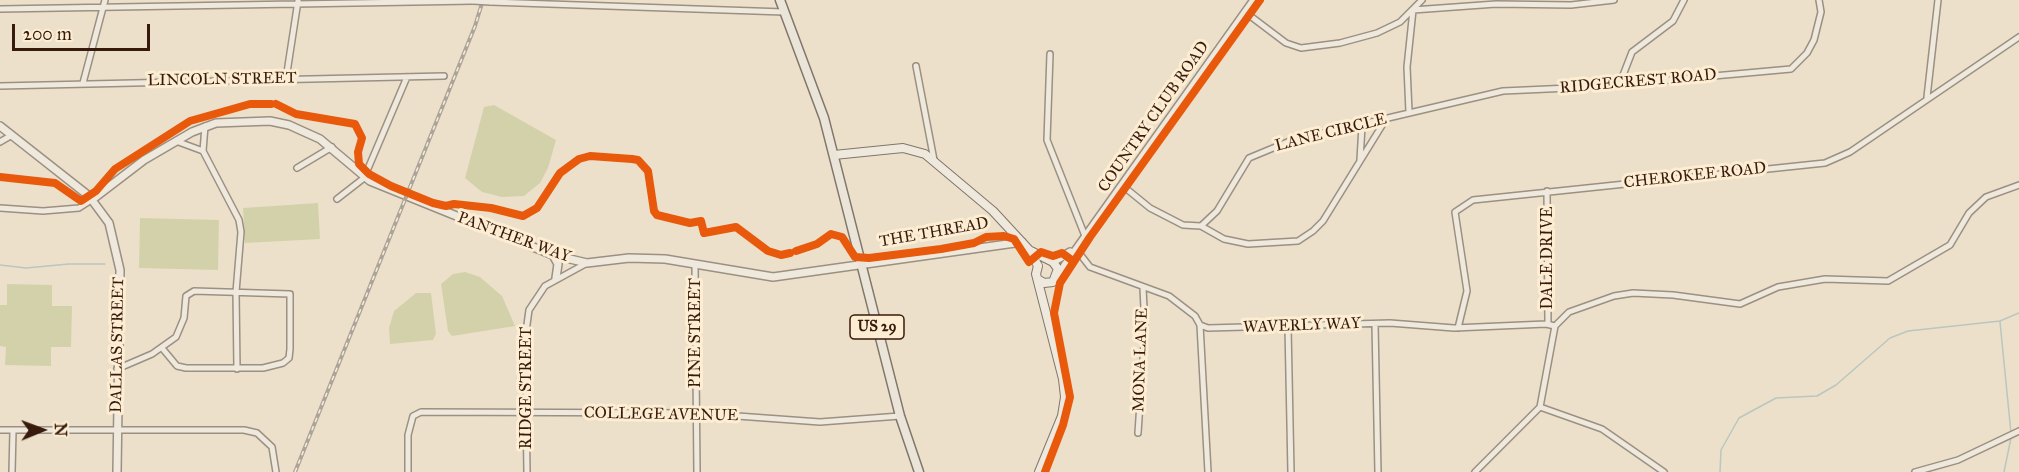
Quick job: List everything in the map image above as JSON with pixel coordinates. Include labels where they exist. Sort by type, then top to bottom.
[{"type":"main road","name":"US 29","points":[[780,0],[824,118],[900,416],[919,472]]},
{"type":"main road","points":[[834,155],[903,148],[920,151],[934,160],[993,211],[1030,251],[1038,266],[1036,274],[1048,313],[1065,397],[1062,416],[1039,472]]},
{"type":"main road","points":[[1030,251],[1051,262],[1058,275],[1050,283],[1047,292],[1048,313]]},
{"type":"main road","points":[[1038,266],[1051,262]]},
{"type":"main road","points":[[1039,280],[1050,283]]},
{"type":"street","points":[[83,83],[105,0]]},
{"type":"street","name":"COUNTRY CLUB ROAD","points":[[1058,275],[1254,0]]},
{"type":"street","points":[[1245,12],[1286,43],[1301,48],[1340,43],[1377,33],[1400,22],[1422,0]]},
{"type":"street","points":[[1413,10],[1496,4],[1570,5],[1614,0]]},
{"type":"street","points":[[1620,82],[1632,52],[1673,21],[1683,0]]},
{"type":"street","name":"RIDGECREST ROAD","points":[[1409,112],[1503,92],[1592,87],[1620,82],[1791,69],[1806,53],[1814,40],[1820,25],[1819,0]]},
{"type":"street","points":[[1927,97],[1938,0]]},
{"type":"street","points":[[286,80],[298,1]]},
{"type":"street","points":[[0,9],[298,1],[473,1],[784,12]]},
{"type":"street","points":[[1409,112],[1407,67],[1413,10]]},
{"type":"street","name":"CHEROKEE ROAD","points":[[1458,328],[1467,291],[1455,212],[1473,200],[1825,163],[1850,152],[1927,97],[2019,37]]},
{"type":"street","points":[[1050,54],[1047,140],[1085,236]]},
{"type":"street","points":[[916,66],[934,160]]},
{"type":"street","name":"LINCOLN STREET","points":[[0,86],[444,76]]},
{"type":"street","points":[[337,199],[364,178],[407,77]]},
{"type":"street","name":"LANE CIRCLE","points":[[1201,226],[1217,211],[1250,158],[1258,152],[1313,135],[1362,126],[1409,112]]},
{"type":"street","points":[[1123,186],[1150,208],[1183,225],[1201,226],[1224,239],[1248,244],[1298,240],[1313,231],[1323,221],[1386,119]]},
{"type":"street","name":"PANTHER WAY","points":[[93,199],[144,160],[205,126],[241,121],[280,122],[307,132],[332,147],[364,178],[553,255],[586,264],[640,258],[676,261],[695,266],[773,277],[1023,242]]},
{"type":"street","name":"DALLAS STREET","points":[[0,126],[93,199],[109,223],[120,270],[117,472]]},
{"type":"street","points":[[205,126],[202,151],[239,220],[241,232],[236,292],[237,369]]},
{"type":"street","points":[[1360,162],[1362,126]]},
{"type":"street","points":[[0,142],[12,135]]},
{"type":"street","points":[[176,141],[202,151]]},
{"type":"street","points":[[297,168],[332,147]]},
{"type":"street","points":[[1475,472],[1540,406],[1555,326],[1563,316],[1576,309],[1614,296],[1633,293],[1672,294],[1740,304],[1778,287],[1825,279],[1888,281],[1950,244],[1969,213],[1986,197],[2019,185]]},
{"type":"street","name":"DALE DRIVE","points":[[1547,191],[1548,324]]},
{"type":"street","points":[[0,208],[43,211],[79,208],[93,199]]},
{"type":"street","points":[[1074,250],[1089,267],[1169,296],[1195,316],[1200,325],[1208,472]]},
{"type":"street","name":"COUNTRY CLUB ROAD","points":[[1051,262],[1074,250]]},
{"type":"street","points":[[553,255],[558,264],[556,278]]},
{"type":"street","name":"RIDGE STREET","points":[[527,472],[525,339],[529,310],[538,294],[556,278],[586,264]]},
{"type":"street","name":"PINE STREET","points":[[695,266],[697,472]]},
{"type":"street","name":"MONA LANE","points":[[1138,433],[1145,329],[1143,288]]},
{"type":"street","points":[[117,369],[162,348],[176,337],[182,327],[186,296],[194,291],[284,292],[290,294],[290,349],[287,361],[263,368],[177,366],[162,348]]},
{"type":"street","name":"WAVERLY WAY","points":[[1200,325],[1208,328],[1403,323],[1458,328],[1548,324],[1555,326]]},
{"type":"street","points":[[1375,324],[1378,472]]},
{"type":"street","points":[[1288,327],[1292,472]]},
{"type":"street","points":[[1540,406],[1602,429],[1664,472]]},
{"type":"street","name":"COLLEGE AVENUE","points":[[408,472],[408,435],[413,416],[421,412],[696,413],[820,422],[900,416]]},
{"type":"street","points":[[0,430],[244,430],[258,433],[272,447],[276,472]]},
{"type":"street","points":[[12,472],[13,430]]},
{"type":"street","points":[[1915,472],[1958,460],[2019,431]]},
{"type":"shaded area","points":[[494,105],[556,140],[548,168],[540,183],[524,196],[502,197],[482,192],[465,178],[484,107]]},
{"type":"shaded area","points":[[318,203],[320,239],[245,243],[243,208]]},
{"type":"shaded area","points":[[140,218],[219,220],[218,270],[139,268]]},
{"type":"shaded area","points":[[465,272],[480,277],[502,296],[515,326],[452,336],[448,331],[441,284],[453,274]]},
{"type":"shaded area","points":[[7,284],[52,285],[52,306],[72,306],[71,347],[51,347],[51,366],[5,365],[6,347],[0,346],[0,305],[7,305]]},
{"type":"shaded area","points":[[416,293],[431,293],[436,334],[433,340],[390,344],[389,328],[394,311]]},
{"type":"waterway","points":[[0,265],[26,268],[69,264],[105,264]]},
{"type":"waterway","points":[[1720,472],[1721,450],[1739,418],[1776,398],[1817,396],[1836,385],[1890,338],[1908,331],[2000,321],[2019,313]]},
{"type":"waterway","points":[[2000,322],[2011,433]]},
{"type":"waterway","points":[[2004,472],[2011,438]]},
{"type":"railway","points":[[295,472],[475,26],[483,0]]},
{"type":"cycle path","points":[[1045,472],[1063,425],[1070,397],[1054,313],[1060,283],[1090,237],[1260,0]]},
{"type":"cycle path","points":[[0,177],[55,183],[81,201],[96,191],[115,169],[190,121],[250,104],[271,104]]},
{"type":"cycle path","points":[[276,104],[296,114],[355,124],[362,138],[358,152],[359,164],[369,174],[391,186],[433,203],[446,206],[454,204],[491,208],[523,216],[537,208],[560,173],[579,159],[590,156],[632,159],[638,160],[648,171],[654,211],[657,215],[690,223],[701,221],[704,233],[736,227],[768,251],[781,255],[790,253]]},
{"type":"cycle path","name":"THE THREAD","points":[[796,251],[817,244],[831,234],[842,237],[855,257],[869,258],[941,249],[974,243],[986,237],[1004,236],[1014,239],[1029,262],[1041,252],[1053,256],[1062,253],[1073,261]]}]
